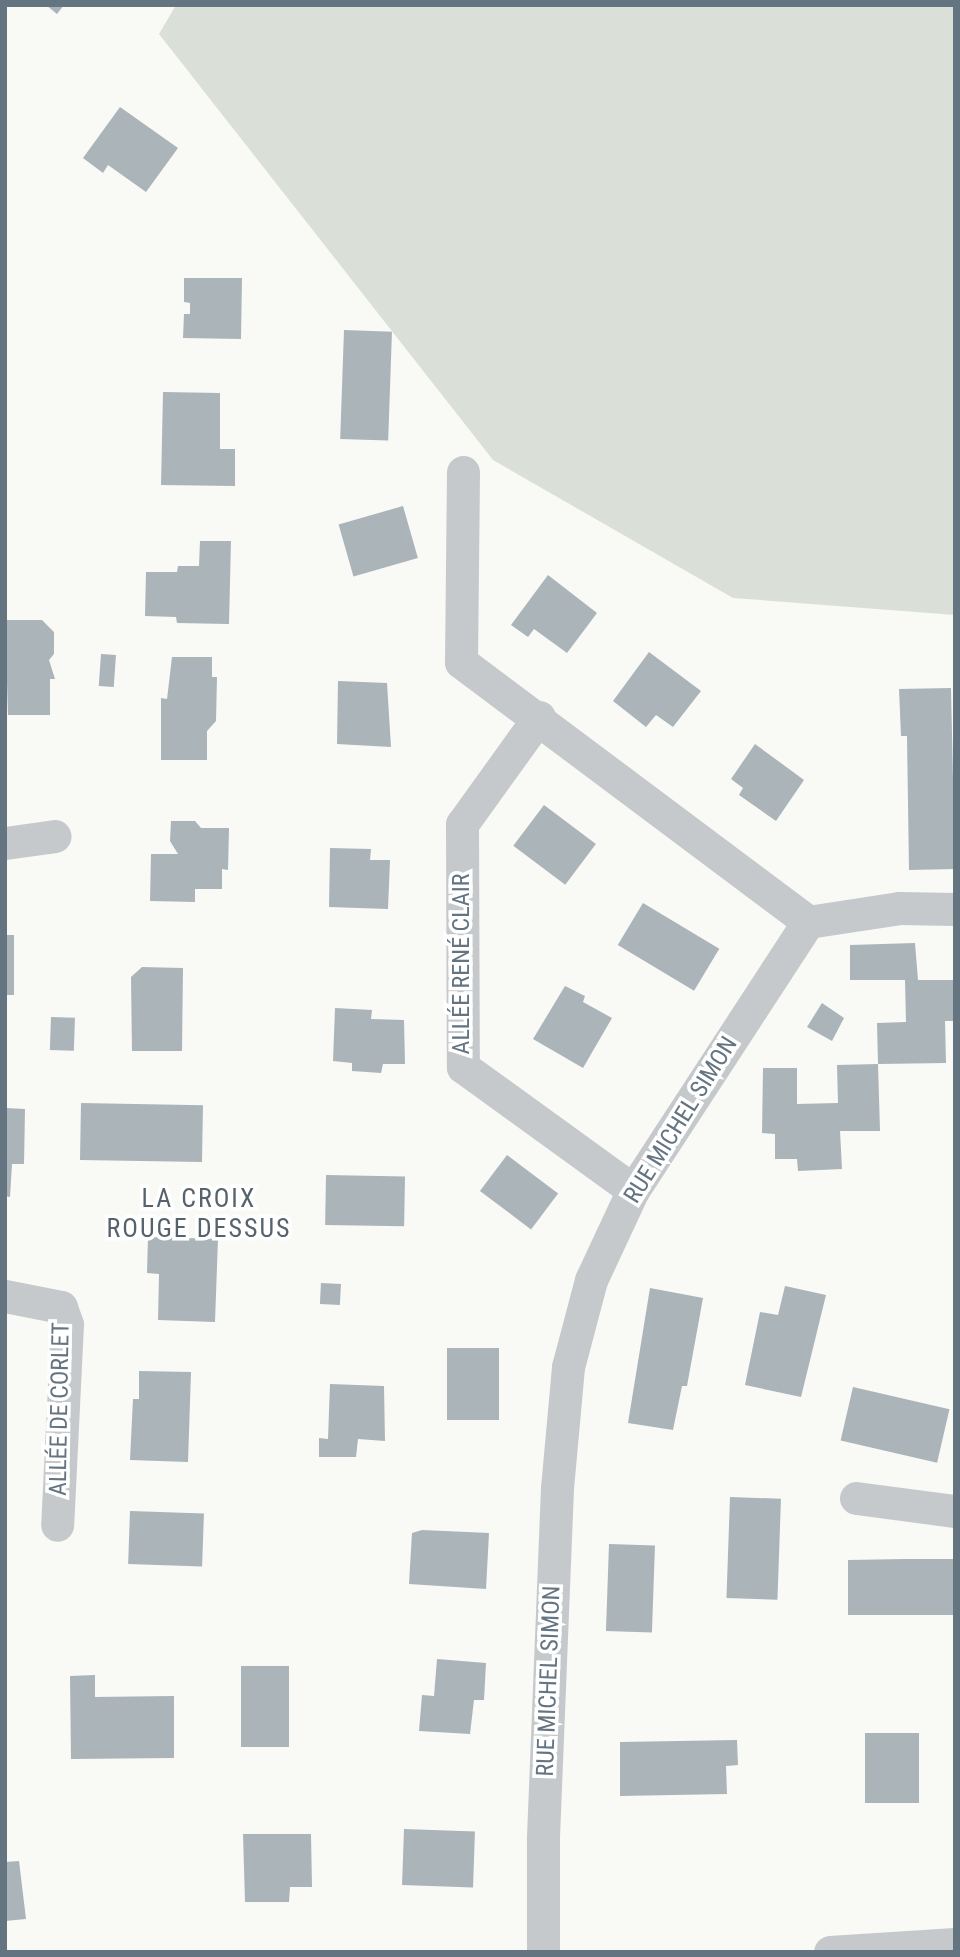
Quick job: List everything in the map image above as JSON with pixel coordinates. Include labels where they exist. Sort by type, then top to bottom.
[{"type":"street","points":[[463,472],[461,662],[539,717],[808,922],[899,908],[955,909]]},
{"type":"street","name":"ALLÉE RENÉ CLAIR","points":[[539,717],[462,824],[463,1067],[633,1190]]},
{"type":"street","points":[[5,843],[55,836]]},
{"type":"street","name":"RUE MICHEL SIMON","points":[[544,1952],[543,1838],[557,1488],[568,1367],[591,1280],[633,1190],[808,922]]},
{"type":"street","name":"ALLÉE DE CORLET","points":[[5,1296],[61,1307],[67,1324],[57,1525]]},
{"type":"street","points":[[856,1498],[955,1511]]},
{"type":"street","points":[[830,1952],[955,1944]]},
{"type":"shaded area","points":[[176,5],[955,5],[955,615],[733,598],[493,460],[159,34]]},
{"type":"building","points":[[46,5],[64,5],[57,14]]},
{"type":"building","points":[[120,107],[178,148],[146,192],[108,165],[103,173],[83,158]]},
{"type":"building","points":[[184,278],[242,278],[241,339],[183,338],[184,314],[190,314],[190,303],[184,302]]},
{"type":"building","points":[[344,330],[392,332],[388,441],[340,439]]},
{"type":"building","points":[[163,392],[220,393],[220,449],[235,449],[235,486],[161,485]]},
{"type":"building","points":[[403,506],[418,558],[353,576],[339,524]]},
{"type":"building","points":[[200,541],[231,541],[229,624],[177,623],[176,617],[145,616],[146,572],[177,572],[178,566],[199,566]]},
{"type":"building","points":[[548,575],[597,613],[567,653],[534,629],[528,637],[511,625]]},
{"type":"building","points":[[5,620],[42,620],[54,632],[54,654],[49,660],[55,679],[50,679],[50,715],[8,715]]},
{"type":"building","points":[[649,652],[701,691],[673,727],[656,715],[646,727],[613,701]]},
{"type":"building","points":[[101,654],[116,655],[114,687],[99,686]]},
{"type":"building","points":[[172,657],[212,657],[212,677],[217,677],[216,721],[207,731],[207,760],[161,760],[161,698],[167,699]]},
{"type":"building","points":[[338,681],[387,683],[391,747],[337,744]]},
{"type":"building","points":[[951,688],[955,869],[909,870],[907,736],[901,736],[899,689]]},
{"type":"building","points":[[755,744],[804,780],[776,821],[739,795],[743,788],[731,779]]},
{"type":"building","points":[[544,805],[596,844],[565,885],[513,846]]},
{"type":"building","points":[[171,821],[195,821],[201,828],[229,828],[228,870],[222,869],[222,889],[195,889],[195,902],[150,901],[151,854],[178,854],[170,841]]},
{"type":"building","points":[[330,848],[371,849],[370,860],[390,860],[388,909],[329,907]]},
{"type":"building","points":[[643,903],[719,949],[694,991],[618,945]]},
{"type":"building","points":[[5,935],[14,935],[14,995],[5,995]]},
{"type":"building","points":[[915,943],[918,980],[955,980],[955,1021],[945,1021],[946,1063],[878,1064],[877,1023],[906,1022],[905,980],[850,980],[850,945]]},
{"type":"building","points":[[142,967],[183,968],[182,1051],[132,1051],[131,977]]},
{"type":"building","points":[[565,986],[585,996],[583,1002],[612,1018],[583,1068],[533,1039]]},
{"type":"building","points":[[822,1003],[844,1018],[832,1041],[807,1027]]},
{"type":"building","points":[[335,1008],[372,1010],[371,1019],[404,1020],[405,1064],[383,1064],[381,1073],[352,1071],[352,1063],[333,1061]]},
{"type":"building","points":[[51,1017],[75,1018],[74,1051],[50,1050]]},
{"type":"building","points":[[878,1064],[880,1131],[840,1131],[842,1169],[798,1171],[797,1159],[775,1159],[775,1134],[762,1133],[763,1068],[797,1068],[797,1104],[838,1103],[837,1065]]},
{"type":"building","points":[[81,1103],[203,1105],[202,1162],[80,1160]]},
{"type":"building","points":[[5,1108],[25,1109],[24,1164],[12,1164],[10,1197],[5,1196]]},
{"type":"building","points":[[507,1155],[558,1194],[531,1229],[480,1191]]},
{"type":"building","points":[[326,1175],[405,1176],[404,1226],[325,1225]]},
{"type":"building","points":[[148,1237],[218,1239],[215,1322],[158,1320],[159,1274],[147,1273]]},
{"type":"building","points":[[321,1283],[341,1284],[340,1305],[320,1304]]},
{"type":"building","points":[[785,1286],[826,1295],[801,1397],[745,1385],[760,1312],[778,1315]]},
{"type":"building","points":[[650,1288],[703,1298],[687,1386],[682,1386],[673,1430],[628,1423]]},
{"type":"building","points":[[447,1348],[499,1348],[499,1420],[447,1420]]},
{"type":"building","points":[[139,1371],[191,1372],[188,1462],[130,1460],[133,1399],[139,1399]]},
{"type":"building","points":[[330,1384],[384,1386],[385,1441],[358,1439],[356,1457],[319,1457],[319,1438],[328,1439]]},
{"type":"building","points":[[853,1387],[949,1409],[937,1463],[841,1441]]},
{"type":"building","points":[[730,1497],[781,1499],[777,1600],[726,1598]]},
{"type":"building","points":[[130,1511],[204,1514],[202,1567],[128,1564]]},
{"type":"building","points":[[422,1530],[489,1533],[486,1589],[409,1584],[412,1533]]},
{"type":"building","points":[[609,1544],[655,1546],[652,1633],[606,1631]]},
{"type":"building","points":[[955,1559],[955,1615],[848,1615],[848,1560]]},
{"type":"building","points":[[437,1659],[486,1663],[484,1700],[474,1700],[470,1734],[419,1731],[422,1695],[434,1696]]},
{"type":"building","points":[[241,1666],[289,1666],[289,1747],[241,1747]]},
{"type":"building","points":[[95,1675],[95,1697],[174,1696],[174,1758],[71,1759],[70,1676]]},
{"type":"building","points":[[865,1733],[919,1733],[919,1803],[865,1803]]},
{"type":"building","points":[[737,1740],[738,1765],[726,1766],[727,1794],[620,1796],[620,1742]]},
{"type":"building","points":[[404,1829],[475,1831],[473,1887],[402,1885]]},
{"type":"building","points":[[243,1834],[311,1834],[312,1887],[290,1887],[289,1902],[245,1902]]},
{"type":"building","points":[[19,1861],[26,1919],[5,1921],[5,1862]]},
{"type":"district","name":"LA CROIX ROUGE DESSUS","points":[[199,1214]]}]
